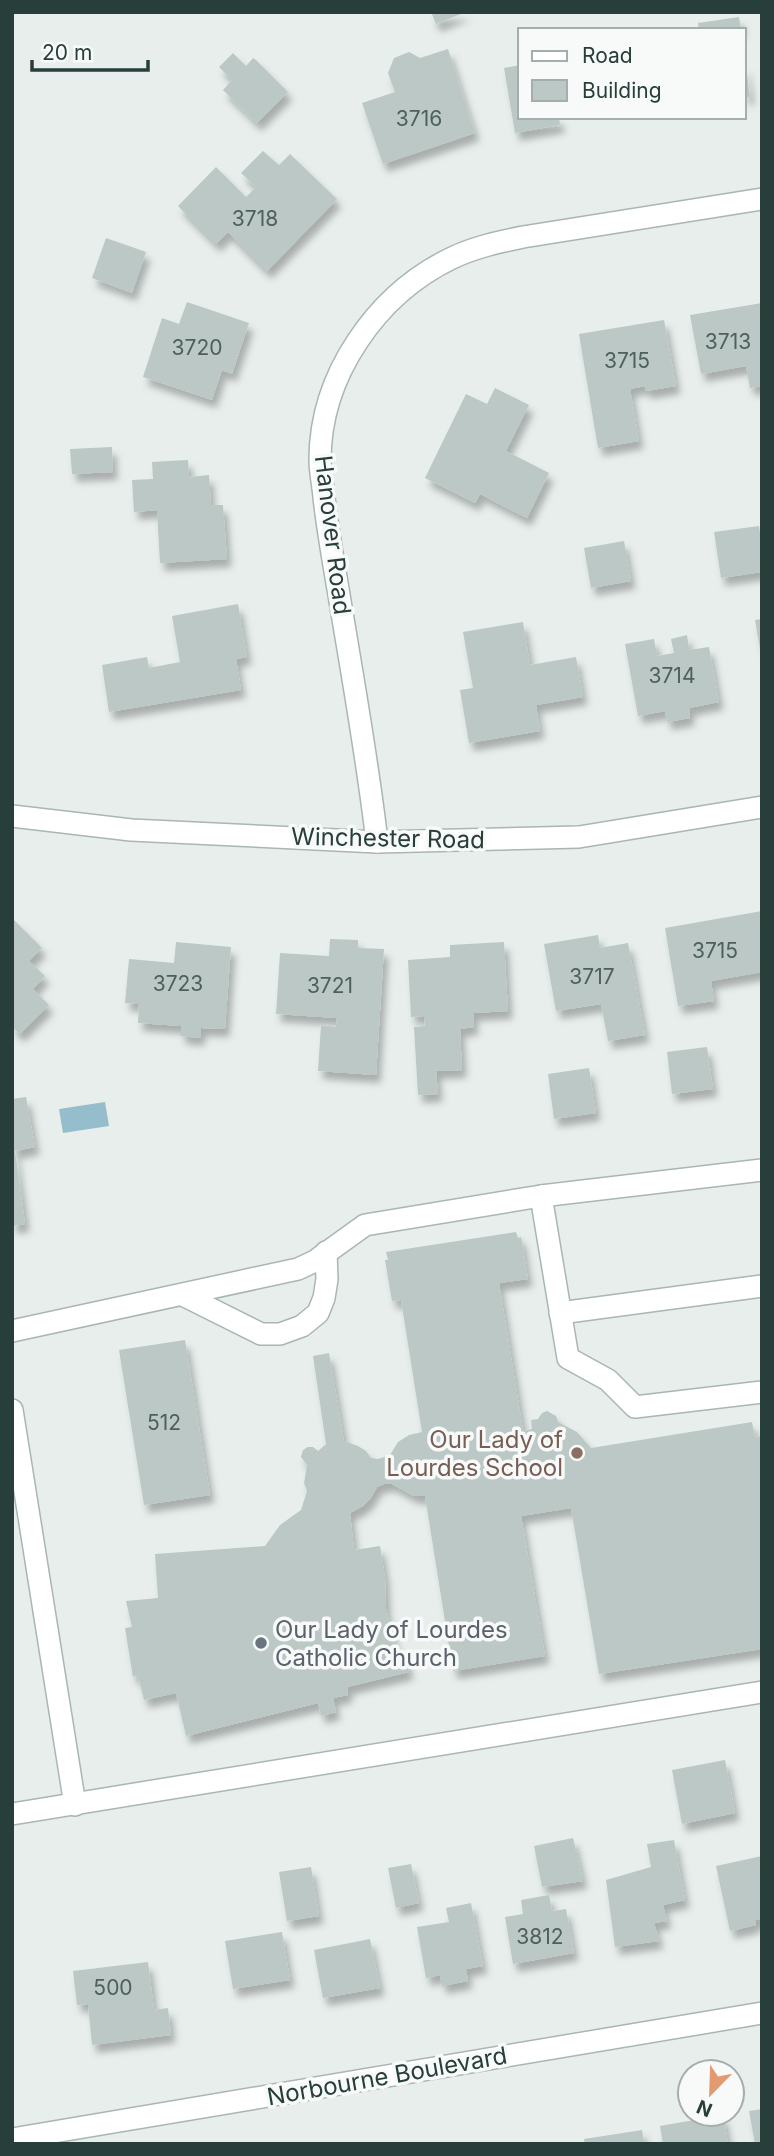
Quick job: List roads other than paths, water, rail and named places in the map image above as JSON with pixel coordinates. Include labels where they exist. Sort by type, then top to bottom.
[{"type":"street","name":"Hanover Road","points":[[377,842],[372,793],[326,516],[320,460],[323,424],[330,397],[344,364],[368,325],[393,299],[421,276],[453,258],[486,245],[523,237],[762,199]]},
{"type":"street","name":"Winchester Road","points":[[12,816],[131,830],[377,842],[579,837],[762,807]]},
{"type":"street","points":[[12,1331],[298,1269],[315,1261],[365,1224],[541,1196],[762,1170]]},
{"type":"street","points":[[541,1196],[568,1358],[608,1380],[635,1406],[762,1392]]},
{"type":"street","points":[[183,1295],[261,1334],[279,1334],[302,1326],[318,1313],[327,1279],[326,1252]]},
{"type":"street","points":[[560,1313],[762,1286]]},
{"type":"street","points":[[12,1410],[75,1805]]},
{"type":"street","points":[[12,1814],[762,1692]]},
{"type":"street","name":"Norbourne Boulevard","points":[[12,2139],[762,2013]]},
{"type":"water","points":[[105,1102],[109,1126],[63,1133],[59,1109]]},
{"type":"place","name":"Our Lady of Lourdes School","points":[[577,1453]]},
{"type":"place","name":"Our Lady of Lourdes Catholic Church","points":[[261,1643]]}]
